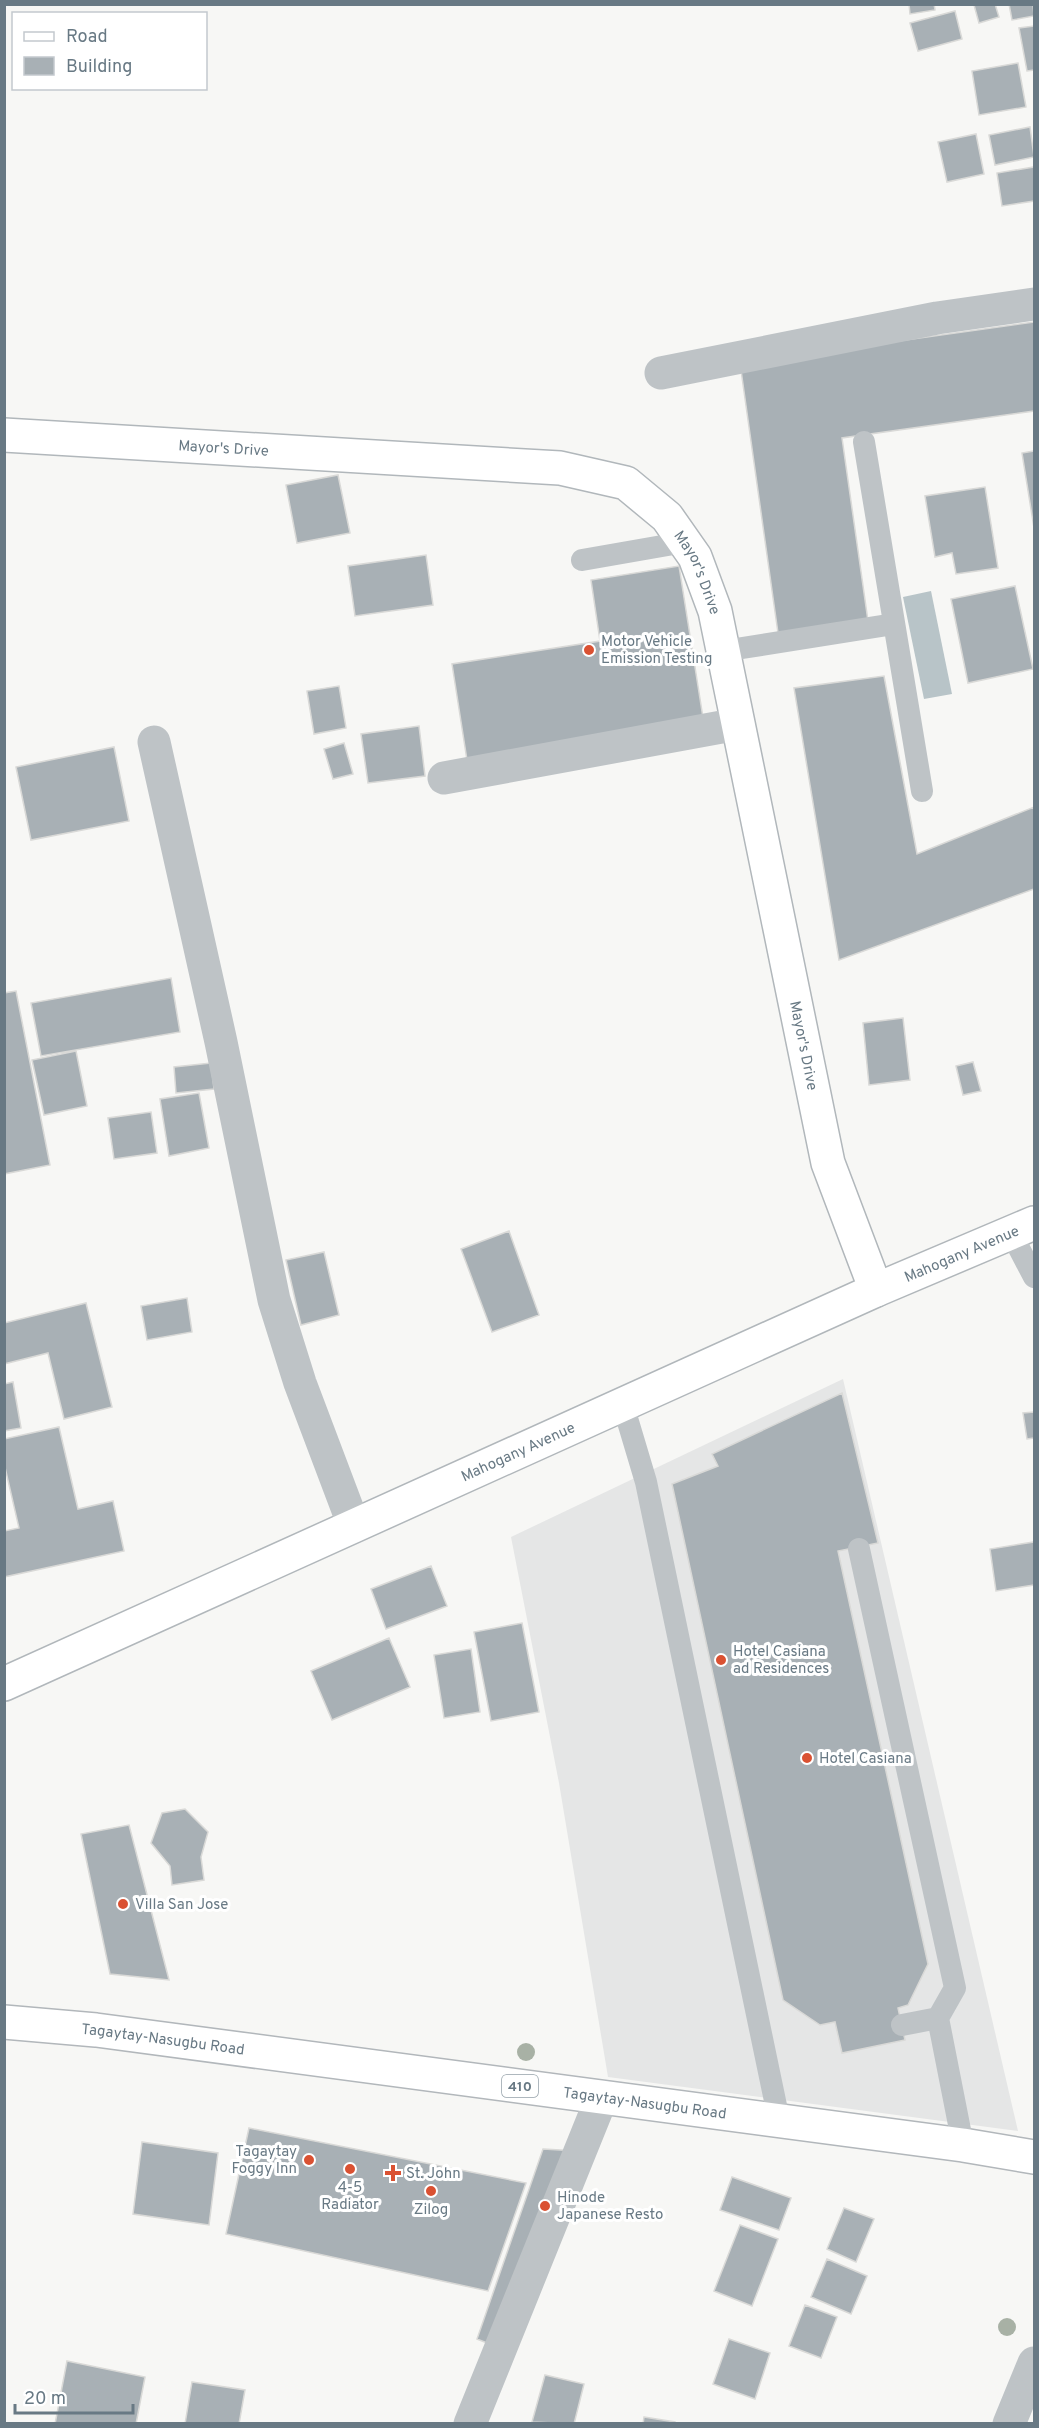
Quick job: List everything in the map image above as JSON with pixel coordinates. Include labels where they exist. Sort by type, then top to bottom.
[{"type":"main road","name":"Mayor's Drive","points":[[4,435],[560,468],[626,483],[667,518],[695,557],[715,611],[828,1163],[876,1290]]},
{"type":"main road","name":"Mahogany Avenue","points":[[4,1684],[876,1290],[1023,1228]]},
{"type":"main road","name":"Tagaytay-Nasugbu Road","points":[[4,2022],[107,2031],[963,2145],[1035,2157]]},
{"type":"street","points":[[661,373],[937,318],[1035,304]]},
{"type":"street","points":[[444,778],[738,724]]},
{"type":"street","points":[[154,742],[221,1042],[274,1300],[300,1383],[354,1526]]},
{"type":"street","points":[[470,2424],[602,2097]]},
{"type":"street","points":[[1009,2424],[1035,2362]]},
{"type":"lane","points":[[864,442],[922,791]]},
{"type":"lane","points":[[582,560],[685,542]]},
{"type":"lane","points":[[723,651],[894,624]]},
{"type":"lane","points":[[1023,1228],[1035,1277]]},
{"type":"lane","points":[[622,1405],[646,1482],[778,2120]]},
{"type":"lane","points":[[859,1549],[955,1988],[938,2018],[963,2145]]},
{"type":"lane","points":[[902,2025],[938,2018]]},
{"type":"shaded area","points":[[931,591],[952,694],[924,699],[903,597]]},
{"type":"shaded area","name":"Hotel Casiana ad Residences","points":[[843,1379],[1018,2131],[608,2077],[559,1783],[511,1537]]},
{"type":"building","points":[[909,4],[934,4],[935,10],[910,14]]},
{"type":"building","points":[[995,4],[999,17],[979,23],[974,5]]},
{"type":"building","points":[[1009,4],[1033,4],[1034,16],[1012,20]]},
{"type":"building","points":[[955,11],[962,39],[918,51],[910,23]]},
{"type":"building","points":[[1034,26],[1034,70],[1027,71],[1019,28]]},
{"type":"building","points":[[1018,63],[1026,107],[979,115],[972,71]]},
{"type":"building","points":[[1030,127],[1034,157],[995,165],[989,135]]},
{"type":"building","points":[[976,134],[984,174],[947,182],[938,142]]},
{"type":"building","points":[[1034,167],[1034,201],[1002,206],[997,173]]},
{"type":"building","points":[[1034,322],[1034,411],[842,438],[868,621],[778,633],[740,363]]},
{"type":"building","points":[[1034,451],[1034,528],[1022,453]]},
{"type":"building","points":[[338,475],[350,533],[297,543],[286,485]]},
{"type":"building","points":[[985,487],[998,568],[956,574],[952,553],[935,557],[925,496]]},
{"type":"building","points":[[426,555],[433,605],[355,616],[348,566]]},
{"type":"building","points":[[679,566],[704,724],[467,760],[452,664],[600,641],[591,580]]},
{"type":"building","points":[[1015,586],[1033,669],[968,683],[951,599]]},
{"type":"building","points":[[884,676],[917,854],[1034,807],[1034,889],[839,960],[794,688]]},
{"type":"building","points":[[339,686],[346,728],[314,734],[307,691]]},
{"type":"building","points":[[419,726],[425,776],[368,783],[361,734]]},
{"type":"building","points":[[344,743],[353,774],[333,779],[324,749]]},
{"type":"building","points":[[114,747],[129,821],[31,840],[16,767]]},
{"type":"building","points":[[171,978],[180,1032],[41,1056],[31,1003]]},
{"type":"building","points":[[16,991],[50,1165],[4,1174],[4,993]]},
{"type":"building","points":[[903,1018],[910,1080],[869,1085],[863,1023]]},
{"type":"building","points":[[76,1051],[87,1106],[44,1115],[32,1060]]},
{"type":"building","points":[[973,1062],[981,1091],[963,1095],[956,1066]]},
{"type":"building","points":[[211,1063],[214,1089],[176,1093],[174,1067]]},
{"type":"building","points":[[199,1093],[209,1148],[169,1156],[160,1099]]},
{"type":"building","points":[[151,1112],[157,1153],[114,1159],[108,1118]]},
{"type":"building","points":[[509,1231],[539,1315],[492,1332],[461,1249]]},
{"type":"building","points":[[324,1252],[339,1315],[301,1325],[286,1260]]},
{"type":"building","points":[[187,1298],[192,1332],[147,1340],[141,1306]]},
{"type":"building","points":[[86,1303],[112,1407],[64,1419],[48,1353],[4,1364],[4,1323]]},
{"type":"building","points":[[13,1382],[21,1428],[4,1431],[4,1384]]},
{"type":"building","name":"Hotel Casiana","points":[[842,1393],[878,1543],[838,1551],[928,1964],[908,2005],[898,2008],[905,2040],[842,2053],[835,2022],[820,2025],[783,2000],[672,1484],[718,1466],[712,1454]]},
{"type":"building","points":[[1034,1412],[1034,1438],[1027,1439],[1023,1413]]},
{"type":"building","points":[[59,1427],[78,1509],[113,1501],[124,1551],[4,1577],[4,1531],[19,1528],[4,1463],[4,1439]]},
{"type":"building","points":[[1034,1542],[1034,1585],[996,1591],[990,1549]]},
{"type":"building","points":[[431,1566],[447,1606],[386,1629],[371,1589]]},
{"type":"building","points":[[522,1623],[539,1712],[491,1721],[474,1632]]},
{"type":"building","points":[[389,1638],[410,1687],[332,1720],[311,1671]]},
{"type":"building","points":[[471,1649],[480,1712],[444,1718],[434,1655]]},
{"type":"building","points":[[185,1809],[208,1832],[201,1857],[204,1880],[172,1885],[170,1866],[151,1843],[162,1813]]},
{"type":"building","name":"Villa San Jose","points":[[129,1825],[169,1980],[110,1974],[81,1834]]},
{"type":"building","points":[[249,2128],[526,2183],[488,2291],[226,2234]]},
{"type":"building","points":[[142,2142],[218,2153],[209,2225],[133,2214]]},
{"type":"building","points":[[543,2149],[577,2151],[497,2347],[477,2339]]},
{"type":"building","points":[[732,2177],[791,2198],[779,2230],[720,2210]]},
{"type":"building","points":[[844,2208],[874,2219],[856,2262],[827,2249]]},
{"type":"building","points":[[740,2225],[778,2239],[752,2306],[714,2291]]},
{"type":"building","points":[[827,2259],[867,2276],[851,2314],[811,2297]]},
{"type":"building","points":[[805,2305],[837,2317],[821,2358],[789,2346]]},
{"type":"building","points":[[729,2339],[770,2353],[755,2399],[713,2384]]},
{"type":"building","points":[[67,2361],[145,2377],[136,2424],[55,2424]]},
{"type":"building","points":[[545,2375],[584,2384],[574,2424],[532,2422]]},
{"type":"building","points":[[192,2382],[245,2390],[239,2424],[185,2424]]},
{"type":"building","points":[[644,2417],[675,2422],[675,2424],[643,2424]]},
{"type":"place","name":"Motor Vehicle Emission Testing","points":[[589,650]]},
{"type":"place","name":"Hotel Casiana ad Residences","points":[[721,1660]]},
{"type":"place","name":"Hotel Casiana","points":[[807,1758]]},
{"type":"place","name":"Villa San Jose","points":[[123,1904]]},
{"type":"place","name":"Tagaytay Foggy Inn","points":[[309,2160]]},
{"type":"place","name":"4-5 Radiator","points":[[350,2169]]},
{"type":"place","name":"St. John","points":[[393,2173]]},
{"type":"place","name":"Zilog","points":[[431,2191]]},
{"type":"place","name":"Hinode Japanese Resto","points":[[545,2206]]}]
